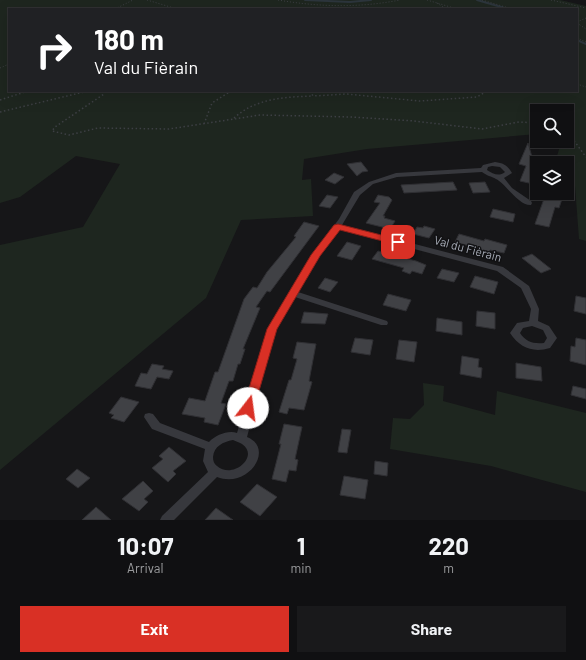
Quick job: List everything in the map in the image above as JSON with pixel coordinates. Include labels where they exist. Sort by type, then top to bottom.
[{"type":"street","points":[[492,164],[507,168],[509,172],[505,176],[499,177],[488,175],[484,170],[485,166],[492,164]]},
{"type":"street","points":[[240,438],[272,329],[316,255],[338,226],[357,194],[371,183],[396,175],[484,170]]},
{"type":"street","points":[[499,177],[528,203]]},
{"type":"street","name":"Val du Fièrain","points":[[338,226],[500,269],[525,286],[535,309],[533,323]]},
{"type":"street","points":[[293,293],[384,323]]},
{"type":"street","points":[[149,417],[156,426],[211,446]]},
{"type":"street","points":[[233,436],[240,438],[249,443],[254,451],[253,460],[247,468],[238,474],[226,475],[216,471],[208,460],[208,453],[211,446],[216,441],[224,438],[233,436]]},
{"type":"street","points":[[166,520],[216,471]]},
{"type":"path","points":[[117,8],[133,0]]},
{"type":"path","points":[[147,0],[174,8]]},
{"type":"path","points":[[278,0],[309,4],[358,6],[375,5],[400,0]]},
{"type":"path","points":[[427,0],[454,8]]},
{"type":"path","points":[[482,0],[509,8]]},
{"type":"path","points":[[551,0],[586,8]]},
{"type":"path","points":[[436,2],[445,8]]},
{"type":"path","points":[[578,23],[586,29]]},
{"type":"path","points":[[0,100],[25,92]]},
{"type":"path","points":[[0,112],[84,92]]},
{"type":"path","points":[[104,92],[104,94],[55,127],[52,131],[69,135],[98,128],[154,129],[204,124],[260,114],[414,121],[482,129],[519,122],[530,123]]},
{"type":"path","points":[[204,124],[209,107],[212,103],[229,92]]},
{"type":"path","points":[[310,92],[312,96]]},
{"type":"path","points":[[233,118],[241,110],[273,100],[346,94],[420,101],[462,97],[470,98],[477,97],[485,92]]},
{"type":"path","points":[[574,141],[586,157]]},
{"type":"shaded area","points":[[0,0],[560,0],[586,6],[586,241],[579,239],[574,156],[557,156],[559,148],[574,148],[574,104],[530,104],[530,135],[367,149],[304,159],[302,180],[311,179],[313,216],[241,220],[206,298],[0,470],[0,245],[83,227],[120,164],[76,156],[20,197],[0,203]]},
{"type":"shaded area","points":[[423,383],[444,386],[443,401],[495,415],[497,391],[586,413],[586,492],[491,466],[390,449],[393,418],[410,419],[424,405]]},
{"type":"building","points":[[528,143],[532,156],[530,156],[530,183],[520,181],[526,166],[519,164]]},
{"type":"building","points":[[361,162],[368,171],[362,172],[357,176],[347,164]]},
{"type":"building","points":[[334,173],[344,177],[335,184],[325,180]]},
{"type":"building","points":[[453,182],[457,190],[404,193],[401,185]]},
{"type":"building","points":[[485,182],[490,192],[473,193],[469,183]]},
{"type":"building","points":[[327,195],[338,197],[330,208],[319,206]]},
{"type":"building","points":[[378,195],[389,197],[392,200],[383,216],[385,216],[384,218],[395,221],[390,229],[366,223],[380,203],[374,202]]},
{"type":"building","points":[[544,200],[562,200],[559,208],[555,207],[549,227],[535,224]]},
{"type":"building","points":[[493,209],[515,214],[513,222],[490,217]]},
{"type":"building","points":[[304,222],[319,226],[270,292],[267,291],[256,307],[260,308],[243,349],[245,349],[240,364],[238,364],[233,381],[229,381],[221,403],[226,404],[218,425],[204,422],[205,418],[182,414],[189,398],[205,401],[215,372],[218,372],[244,299],[253,287],[257,288],[267,272],[296,237],[294,236]]},
{"type":"building","points":[[424,226],[435,229],[429,238],[413,234],[417,227],[423,228]]},
{"type":"building","points":[[459,234],[484,241],[485,239],[507,245],[504,253],[490,250],[488,253],[480,251],[481,249],[455,242]]},
{"type":"building","points":[[347,242],[361,246],[352,260],[337,256]]},
{"type":"building","points":[[378,251],[426,265],[422,274],[412,271],[410,274],[402,271],[404,268],[372,259]]},
{"type":"building","points":[[532,254],[551,269],[541,273],[522,258]]},
{"type":"building","points":[[442,269],[459,273],[454,282],[437,278]]},
{"type":"building","points":[[475,276],[498,282],[494,294],[470,287]]},
{"type":"building","points":[[325,278],[338,282],[330,292],[318,288]]},
{"type":"building","points":[[388,294],[411,300],[406,311],[383,305]]},
{"type":"building","points":[[576,296],[586,298],[586,314],[574,311]]},
{"type":"building","points":[[477,311],[495,313],[495,329],[476,326]]},
{"type":"building","points":[[304,312],[328,314],[325,324],[301,323]]},
{"type":"building","points":[[437,318],[462,322],[462,335],[436,331]]},
{"type":"building","points":[[355,338],[373,340],[370,355],[351,352]]},
{"type":"building","points":[[576,338],[586,340],[586,365],[570,361],[571,346],[575,347]]},
{"type":"building","points":[[399,340],[417,342],[414,362],[396,359]]},
{"type":"building","points":[[297,342],[316,344],[309,381],[312,382],[304,410],[289,408],[287,414],[279,412],[297,359],[293,358]]},
{"type":"building","points":[[462,356],[479,359],[478,367],[482,368],[481,378],[460,374]]},
{"type":"building","points":[[516,363],[541,367],[542,381],[516,378]]},
{"type":"building","points":[[152,364],[164,366],[162,369],[173,371],[169,379],[157,377],[151,389],[135,386],[141,373],[147,374]]},
{"type":"building","points":[[573,386],[586,389],[586,399],[571,395]]},
{"type":"building","points":[[121,397],[139,402],[124,422],[111,418],[114,415],[109,413]]},
{"type":"building","points":[[284,424],[302,427],[295,459],[298,460],[296,471],[289,470],[286,482],[272,479],[281,444],[279,444]]},
{"type":"building","points":[[342,429],[351,430],[347,453],[338,452]]},
{"type":"building","points":[[169,447],[186,461],[173,471],[176,474],[168,482],[152,468],[163,459],[159,456]]},
{"type":"building","points":[[375,461],[388,463],[387,476],[374,474]]},
{"type":"building","points":[[77,469],[90,478],[78,488],[66,479]]},
{"type":"building","points":[[344,476],[368,480],[365,499],[340,495]]},
{"type":"building","points":[[143,481],[153,491],[144,499],[148,502],[139,511],[122,499]]},
{"type":"building","points":[[257,484],[277,497],[260,516],[240,502]]},
{"type":"building","points":[[96,507],[111,520],[82,520]]},
{"type":"building","points":[[216,508],[233,520],[205,520]]},
{"type":"waterway","points":[[305,0],[350,2],[371,0]]},
{"type":"waterway","points":[[477,0],[505,8]]},
{"type":"waterway","points":[[578,40],[586,44]]},
{"type":"route","points":[[248,408],[272,329],[316,255],[338,226],[398,242]]}]
